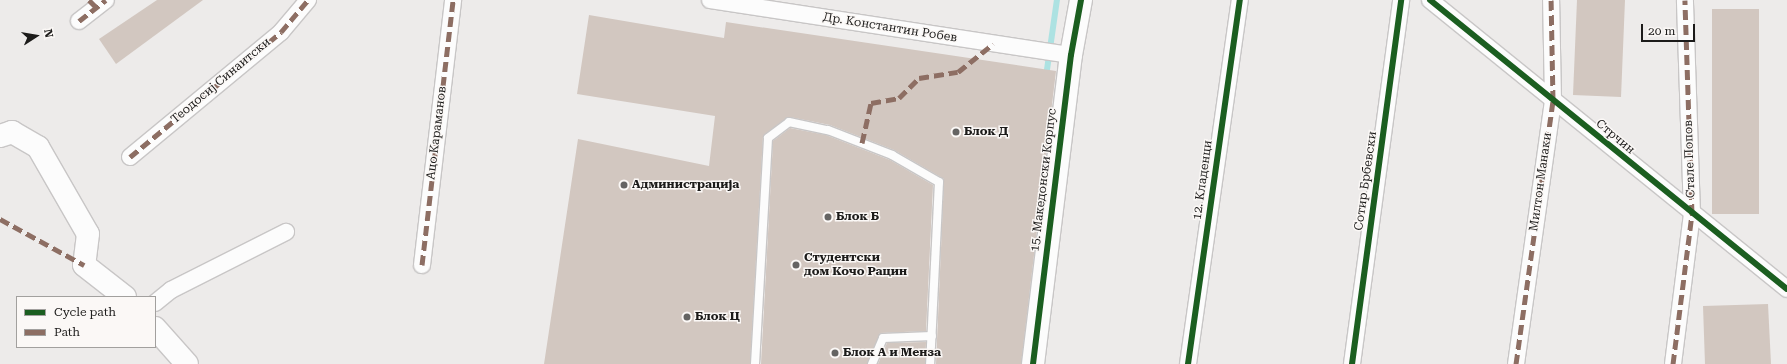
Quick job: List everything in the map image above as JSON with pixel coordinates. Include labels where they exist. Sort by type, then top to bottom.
[{"type":"street","name":"Теодосиј Синаитски","points":[[130,157],[281,32],[308,0]]},
{"type":"street","name":"Ацо Караманов","points":[[422,265],[453,0]]},
{"type":"street","name":"Др. Константин Робев","points":[[710,0],[1071,55]]},
{"type":"street","name":"15. Македонски Корпус","points":[[1033,364],[1071,55],[1081,0]]},
{"type":"street","name":"12. Кладенци","points":[[1188,364],[1240,0]]},
{"type":"street","name":"Сотир Брбевски","points":[[1352,364],[1401,0]]},
{"type":"street","name":"Стрчин","points":[[1430,0],[1692,214],[1787,289]]},
{"type":"street","name":"Милтон Манаки","points":[[1516,364],[1553,100],[1551,0]]},
{"type":"street","name":"Стале Попов","points":[[1673,364],[1692,214],[1685,0]]},
{"type":"street","points":[[79,21],[97,2]]},
{"type":"street","points":[[0,136],[12,132],[38,147],[88,234],[84,264],[124,296]]},
{"type":"street","points":[[156,302],[171,290],[286,232]]},
{"type":"street","points":[[156,329],[187,364]]},
{"type":"lane","points":[[755,364],[768,138],[789,122],[828,130],[892,155],[939,182],[930,364]]},
{"type":"lane","points":[[872,364],[883,338],[932,336]]},
{"type":"building","points":[[157,0],[203,0],[116,64],[99,39]]},
{"type":"building","points":[[1577,0],[1625,0],[1621,97],[1573,95]]},
{"type":"building","points":[[1712,9],[1759,9],[1759,214],[1712,214]]},
{"type":"building","name":"Студентски дом Кочо Рацин","points":[[589,15],[724,38],[726,22],[1056,71],[1021,364],[936,364],[944,179],[894,150],[830,125],[790,117],[763,137],[750,364],[544,364],[578,139],[709,166],[715,116],[577,94]]},
{"type":"building","points":[[790,128],[826,135],[890,160],[933,185],[926,331],[880,333],[867,364],[761,364],[773,141]]},
{"type":"building","points":[[1768,304],[1771,364],[1705,364],[1703,306]]},
{"type":"building","points":[[926,342],[925,364],[878,364],[887,343]]},
{"type":"waterway","points":[[1046,77],[1057,0]]},
{"type":"marked path","points":[[89,0],[96,7]]},
{"type":"marked path","points":[[79,21],[106,0]]},
{"type":"marked path","points":[[130,157],[281,32],[308,0]]},
{"type":"marked path","points":[[422,265],[453,0]]},
{"type":"marked path","points":[[1516,364],[1553,100],[1551,0]]},
{"type":"marked path","points":[[1673,364],[1692,214],[1685,0]]},
{"type":"marked path","points":[[862,143],[871,103],[899,98],[919,78],[958,72],[993,44]]},
{"type":"marked path","points":[[0,219],[84,265]]},
{"type":"cycle path","points":[[1033,364],[1071,55],[1081,0]]},
{"type":"cycle path","points":[[1188,364],[1240,0]]},
{"type":"cycle path","points":[[1352,364],[1401,0]]},
{"type":"cycle path","points":[[1430,0],[1787,289]]},
{"type":"place","name":"Блок Д","points":[[956,132]]},
{"type":"place","name":"Администрација","points":[[624,185]]},
{"type":"place","name":"Блок Б","points":[[828,217]]},
{"type":"place","name":"Студентски дом Кочо Рацин","points":[[796,265]]},
{"type":"place","name":"Блок Ц","points":[[687,317]]},
{"type":"place","name":"Блок А и Менза","points":[[835,353]]}]
